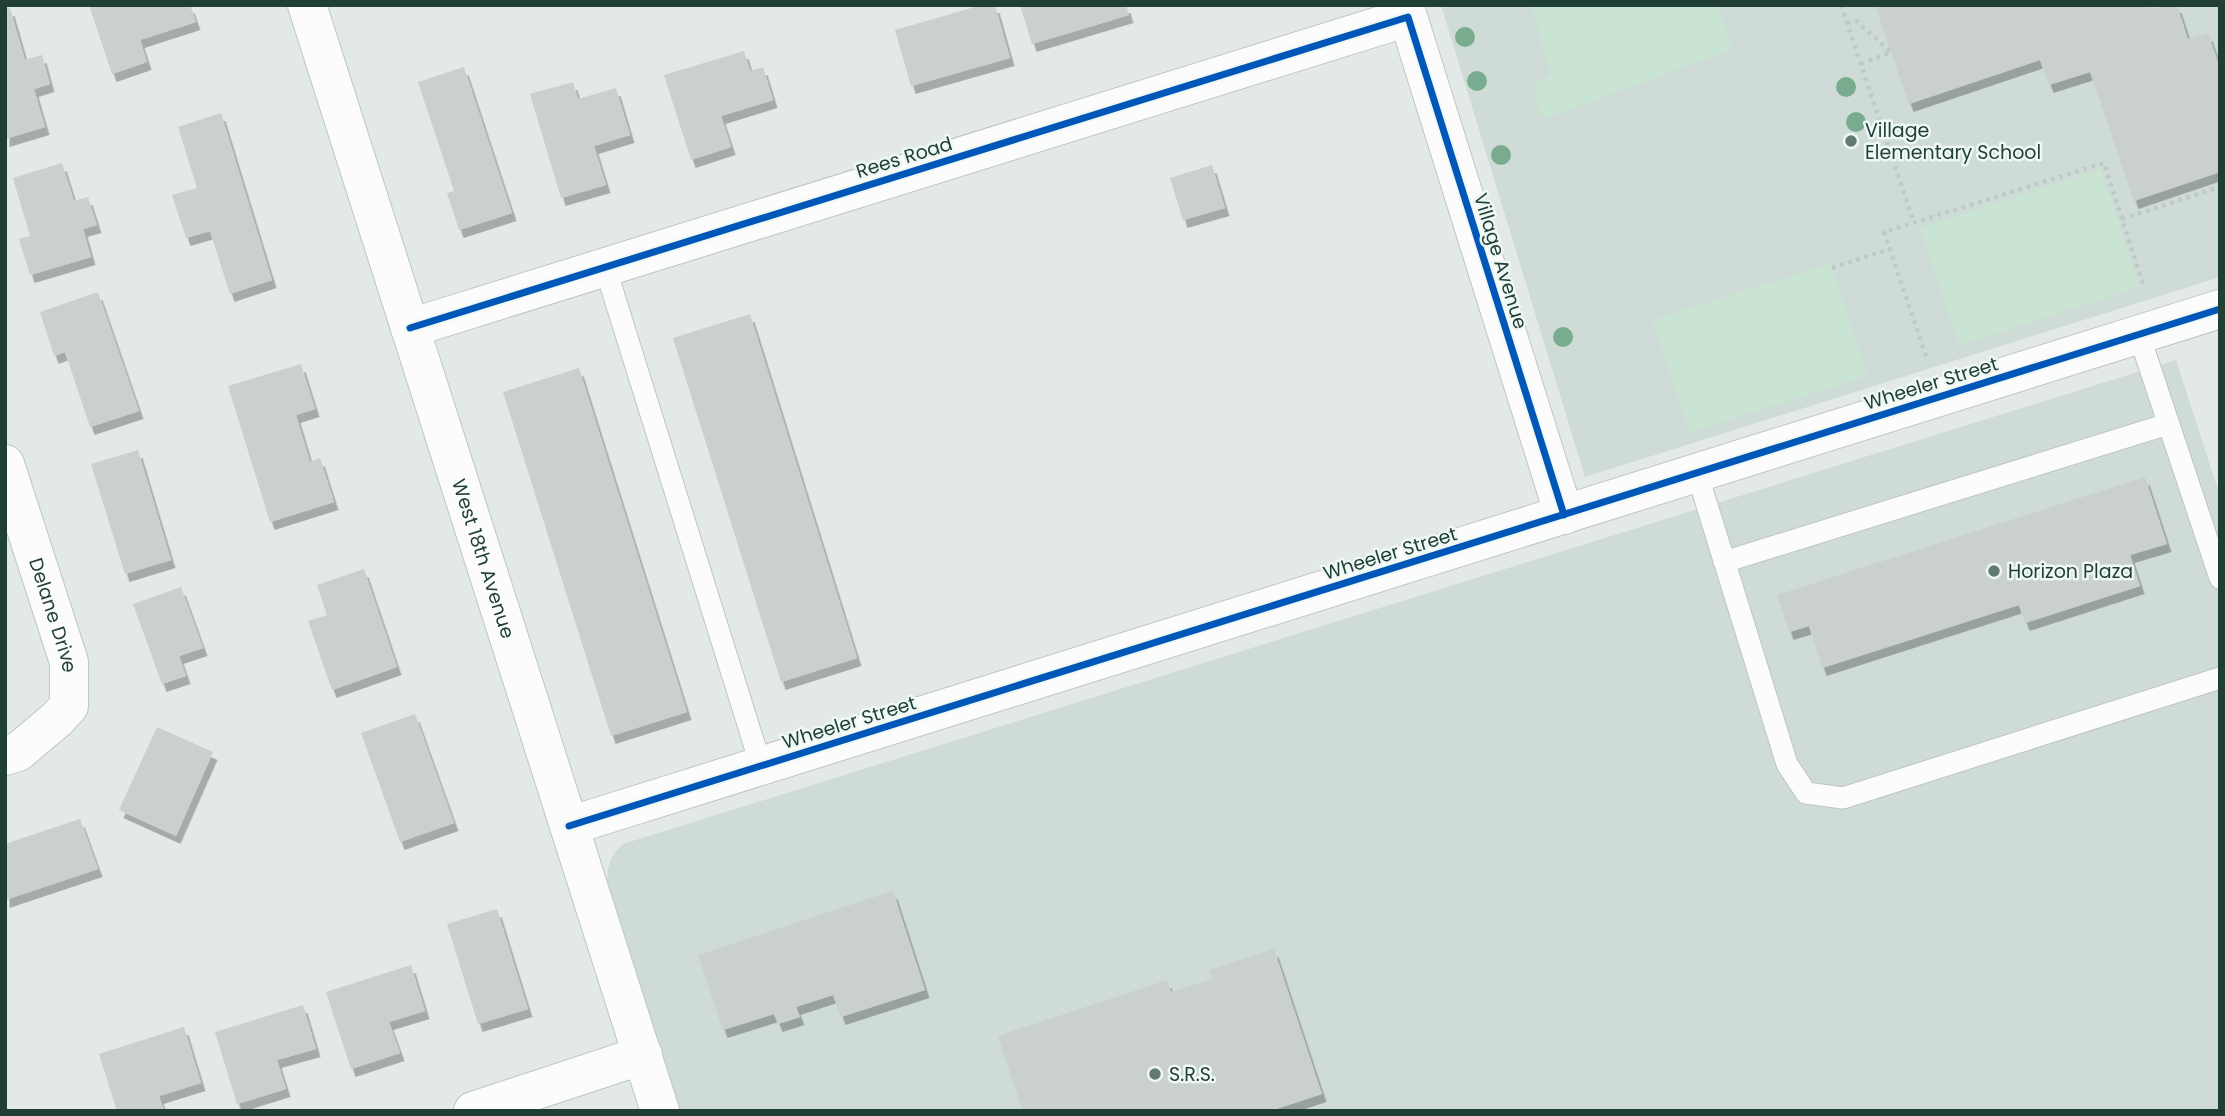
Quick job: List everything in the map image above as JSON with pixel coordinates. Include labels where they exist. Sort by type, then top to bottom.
[{"type":"street","name":"West 18th Avenue","points":[[307,5],[660,1111]]},
{"type":"street","name":"Rees Road","points":[[410,328],[1408,17]]},
{"type":"street","name":"Village Avenue","points":[[1408,17],[1563,515]]},
{"type":"street","name":"Wheeler Street","points":[[569,825],[2220,309]]},
{"type":"street","name":"Delane Drive","points":[[5,464],[69,662],[69,706],[57,719],[12,754]]},
{"type":"street","points":[[473,1111],[643,1055]]},
{"type":"lane","points":[[605,267],[761,766]]},
{"type":"lane","points":[[2139,335],[2220,578]]},
{"type":"lane","points":[[1724,562],[2168,424]]},
{"type":"lane","points":[[1697,473],[1787,764],[1807,793],[1843,798],[2220,678]]},
{"type":"path","points":[[1841,5],[1914,223]]},
{"type":"path","points":[[1847,23],[1856,21],[1891,52],[1861,64]]},
{"type":"path","points":[[1926,356],[1884,232],[2104,163],[2143,284]]},
{"type":"path","points":[[2122,219],[2220,187]]},
{"type":"path","points":[[1832,268],[1890,249]]},
{"type":"shaded area","name":"Village Elementary School","points":[[1441,5],[2220,5],[2220,277],[1585,477]]},
{"type":"shaded area","points":[[2176,360],[2220,496],[2220,1111],[680,1111],[607,881],[611,859],[623,844]]},
{"type":"green space","points":[[1531,5],[1717,5],[1733,49],[1550,117],[1540,116],[1533,86],[1551,75]]},
{"type":"green space","points":[[2101,169],[2139,287],[1959,346],[1920,228]]},
{"type":"green space","points":[[1831,263],[1867,376],[1689,433],[1653,320]]},
{"type":"building","points":[[89,5],[190,5],[196,22],[140,40],[147,62],[112,74]]},
{"type":"building","points":[[982,5],[995,5],[1010,58],[911,86],[895,30]]},
{"type":"building","points":[[1020,5],[1126,5],[1129,15],[1032,44]]},
{"type":"building","points":[[1875,5],[2149,5],[2151,10],[2163,5],[2177,5],[2188,39],[2208,33],[2220,68],[2220,172],[2134,201],[2090,72],[2049,85],[2040,60],[1909,104]]},
{"type":"building","points":[[10,8],[25,60],[42,55],[50,84],[34,89],[45,127],[5,139],[5,10]]},
{"type":"building","points":[[744,51],[750,71],[763,67],[773,100],[721,116],[731,147],[691,160],[664,75]]},
{"type":"building","points":[[464,67],[512,213],[459,230],[447,193],[454,191],[418,82]]},
{"type":"building","points":[[573,82],[578,99],[616,88],[630,135],[594,146],[606,185],[561,198],[530,94]]},
{"type":"building","points":[[221,113],[272,280],[230,294],[210,231],[186,238],[172,195],[197,188],[178,127]]},
{"type":"building","points":[[62,163],[74,201],[88,197],[97,225],[83,229],[91,257],[30,275],[19,239],[30,236],[13,178]]},
{"type":"building","points":[[1212,165],[1225,208],[1183,220],[1170,178]]},
{"type":"building","points":[[98,292],[139,411],[90,427],[65,352],[54,356],[40,312]]},
{"type":"building","points":[[750,314],[857,658],[781,682],[673,338]]},
{"type":"building","points":[[301,364],[315,409],[296,415],[310,462],[320,458],[334,502],[270,522],[228,386]]},
{"type":"building","points":[[579,368],[687,712],[611,736],[503,392]]},
{"type":"building","points":[[138,450],[171,560],[125,574],[91,464]]},
{"type":"building","name":"Horizon Plaza","points":[[2145,477],[2167,544],[2130,555],[2140,586],[2025,623],[2019,605],[1822,668],[1809,626],[1789,632],[1777,595]]},
{"type":"building","points":[[364,569],[397,667],[332,690],[308,621],[327,615],[317,585]]},
{"type":"building","points":[[181,587],[203,648],[179,656],[186,676],[162,684],[133,604]]},
{"type":"building","points":[[415,714],[454,823],[400,842],[361,733]]},
{"type":"building","points":[[157,727],[213,752],[176,836],[119,810]]},
{"type":"building","points":[[80,819],[98,869],[5,900],[5,844]]},
{"type":"building","points":[[893,891],[925,990],[841,1017],[833,995],[796,1007],[800,1017],[778,1024],[774,1014],[723,1030],[698,955]]},
{"type":"building","points":[[497,909],[528,1009],[478,1024],[447,924]]},
{"type":"building","points":[[1274,949],[1322,1094],[1270,1111],[1023,1111],[998,1036],[1167,980],[1171,992],[1212,979],[1209,970]]},
{"type":"building","points":[[411,965],[425,1011],[389,1022],[400,1053],[351,1069],[326,992]]},
{"type":"building","points":[[303,1005],[316,1049],[277,1060],[286,1089],[237,1104],[215,1032]]},
{"type":"building","points":[[184,1027],[201,1083],[159,1096],[164,1111],[117,1111],[99,1054]]},
{"type":"cycle path","points":[[410,328],[1408,17],[1564,515]]},
{"type":"cycle path","points":[[569,826],[2220,309]]},
{"type":"place","name":"Village Elementary School","points":[[1851,141]]},
{"type":"place","name":"Horizon Plaza","points":[[1994,571]]},
{"type":"place","name":"S.R.S.","points":[[1155,1074]]}]
